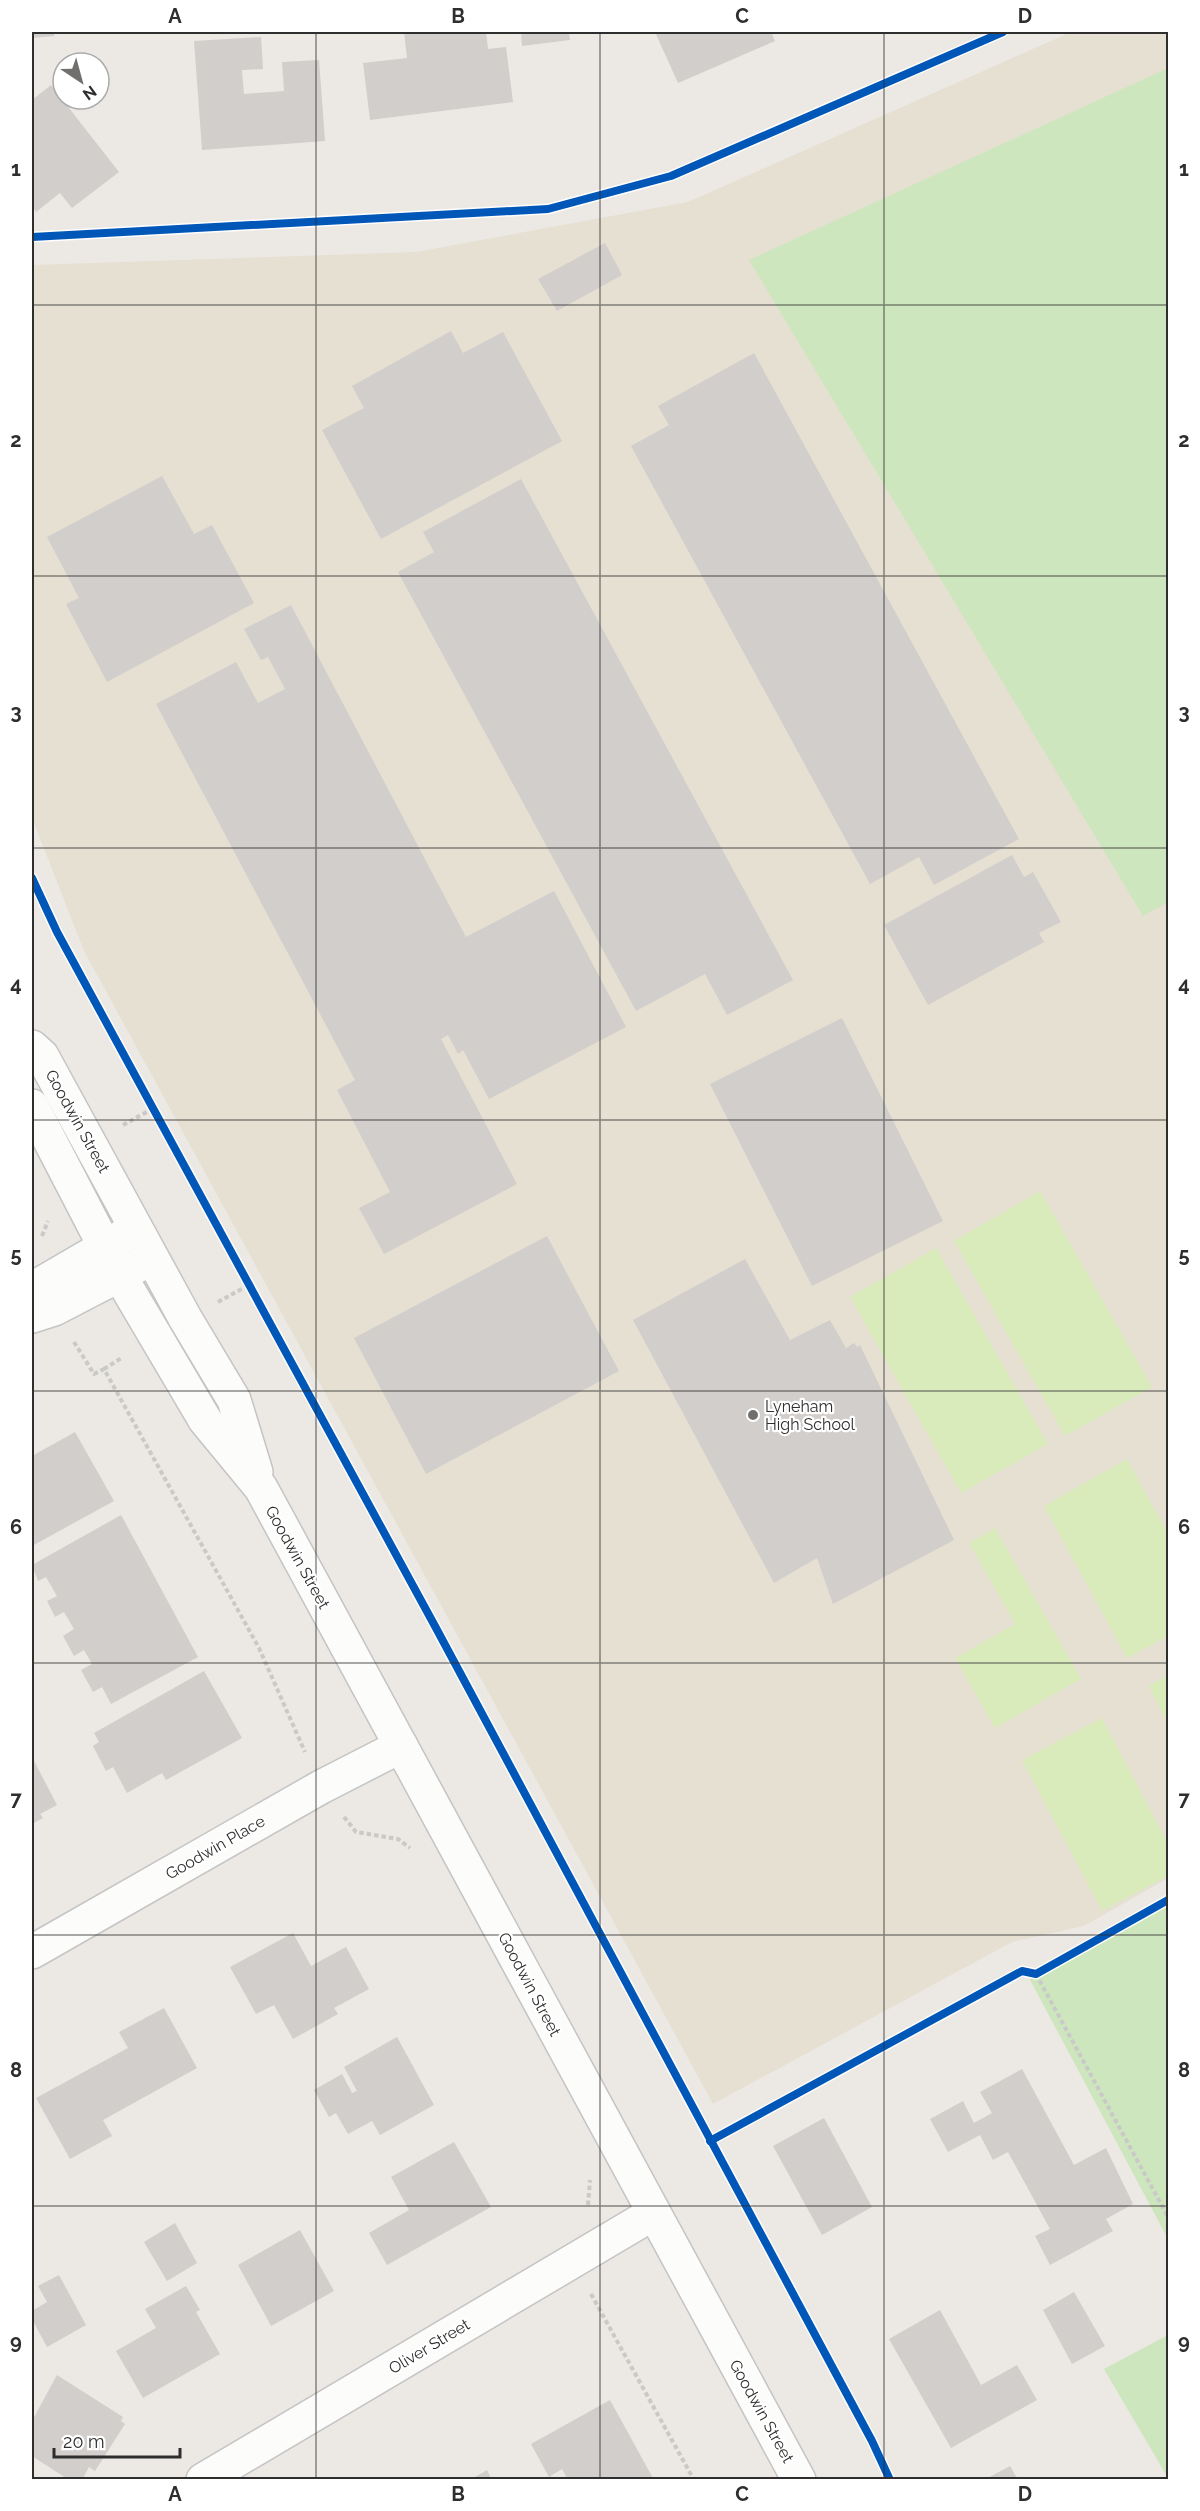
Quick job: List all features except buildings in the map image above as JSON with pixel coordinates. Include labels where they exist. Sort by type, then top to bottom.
[{"type":"street","name":"Goodwin Street","points":[[32,1047],[42,1056],[152,1258],[234,1400],[261,1488]]},
{"type":"street","name":"Goodwin Street","points":[[32,1106],[120,1276],[205,1420],[261,1488],[799,2480]]},
{"type":"street","points":[[39,1305],[105,1246],[137,1229]]},
{"type":"street","points":[[39,1305],[120,1276],[152,1258]]},
{"type":"street","name":"Goodwin Place","points":[[32,1952],[321,1787],[401,1746]]},
{"type":"street","name":"Oliver Street","points":[[203,2480],[654,2213]]},
{"type":"path","points":[[148,1097],[159,1118]]},
{"type":"path","points":[[243,1275],[254,1293]]},
{"type":"path","points":[[39,1305],[94,1374],[104,1369],[259,1648],[312,1773],[321,1787],[356,1832],[398,1839],[414,1851]]},
{"type":"path","points":[[1045,1968],[1032,1973],[1168,2217]]},
{"type":"path","points":[[590,2174],[590,2198],[584,2222],[567,2252],[694,2480]]},
{"type":"shaded area","name":"Lyneham High School","points":[[1071,32],[1168,32],[1168,1878],[1084,1926],[1012,1942],[713,2104],[84,951],[32,818],[32,265],[416,252],[688,202]]},
{"type":"green space","points":[[1168,68],[1168,902],[1143,916],[749,260]]},
{"type":"green space","points":[[1040,1191],[1152,1387],[1065,1436],[954,1241]]},
{"type":"green space","points":[[936,1248],[1048,1444],[961,1493],[850,1297]]},
{"type":"green space","points":[[1127,1459],[1168,1534],[1168,1636],[1127,1658],[1044,1506]]},
{"type":"green space","points":[[995,1528],[1081,1679],[995,1728],[955,1658],[1015,1624],[969,1543]]},
{"type":"green space","points":[[1168,1675],[1168,1724],[1149,1686]]},
{"type":"green space","points":[[1102,1718],[1168,1844],[1168,1876],[1102,1911],[1022,1760]]},
{"type":"green space","points":[[1168,1906],[1168,2239],[1028,1976]]},
{"type":"green space","points":[[1168,2335],[1168,2478],[1104,2369]]},
{"type":"cycle path","points":[[32,237],[548,209],[671,176],[1003,32]]},
{"type":"cycle path","points":[[32,878],[57,932],[436,1628],[872,2441],[890,2480]]},
{"type":"cycle path","points":[[710,2141],[1022,1971],[1036,1974],[1168,1900]]},
{"type":"place","name":"Lyneham High School","points":[[753,1415]]}]
